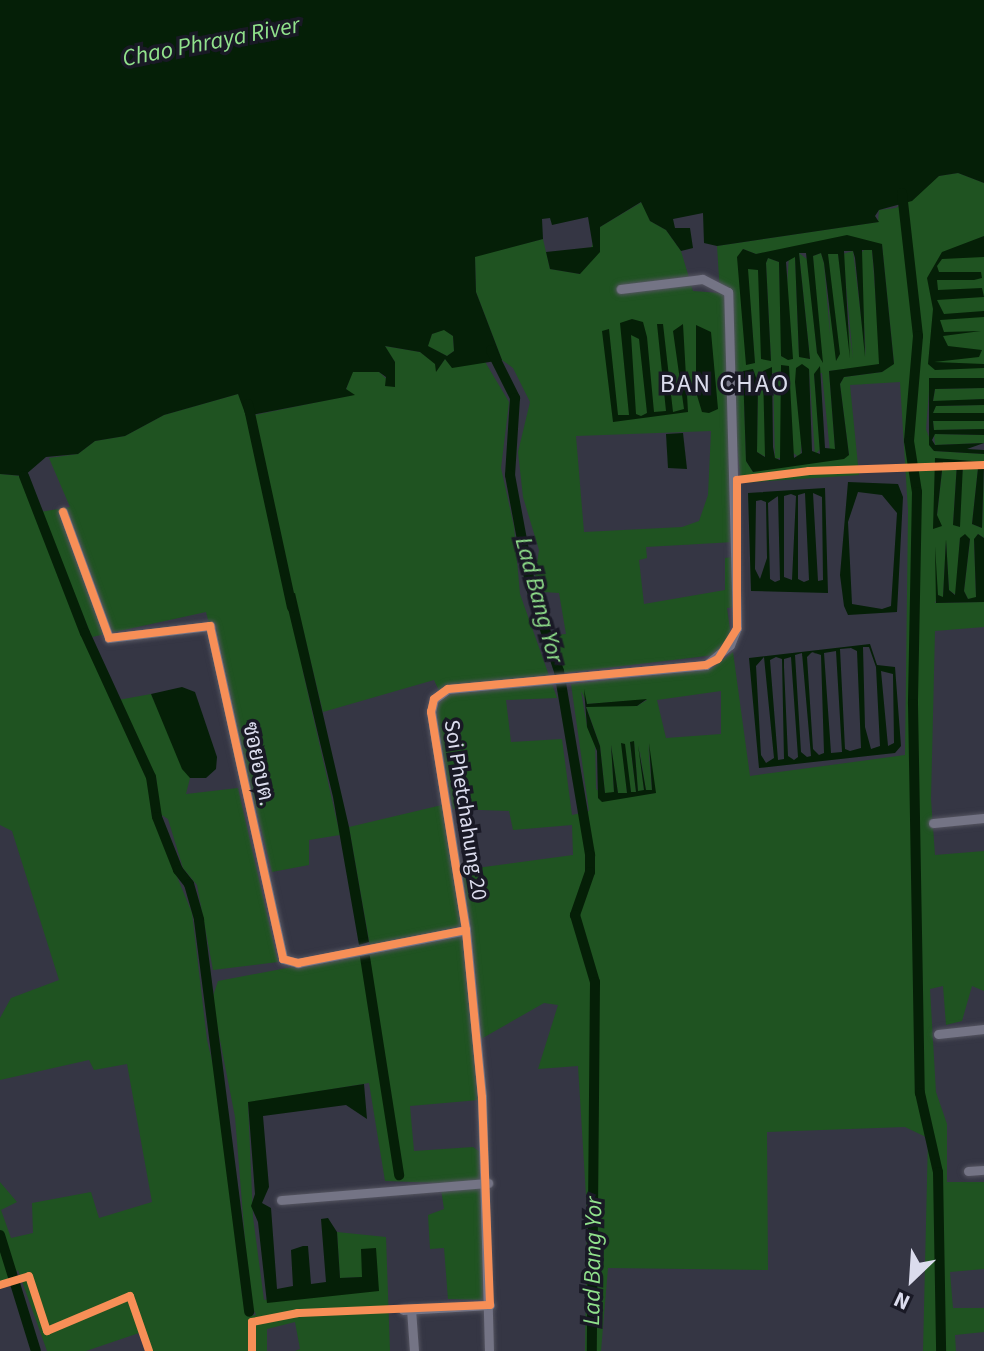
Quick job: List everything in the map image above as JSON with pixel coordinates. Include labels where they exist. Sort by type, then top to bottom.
[{"type":"street","name":"Soi Phetchahung 20","points":[[489,1351],[488,1183],[466,930],[431,712],[434,699],[448,689],[706,665],[730,645],[737,628],[728,292],[702,279],[621,289]]},
{"type":"street","name":"ซอยอบต.","points":[[63,512],[109,638],[210,626],[283,959],[298,963],[466,930]]},
{"type":"street","points":[[933,823],[984,818]]},
{"type":"street","points":[[938,1034],[984,1029]]},
{"type":"street","points":[[968,1171],[984,1170]]},
{"type":"street","points":[[281,1200],[488,1183]]},
{"type":"street","points":[[414,1351],[407,1310],[490,1305]]},
{"type":"green space","points":[[958,173],[984,183],[984,378],[930,378],[926,429],[934,451],[984,454],[984,462],[935,459],[937,516],[943,462],[957,463],[953,525],[964,463],[978,468],[972,524],[982,528],[984,468],[984,538],[978,534],[974,540],[976,598],[968,599],[964,591],[970,540],[965,535],[960,538],[956,595],[949,590],[946,541],[943,598],[938,595],[935,603],[984,602],[984,627],[935,631],[931,799],[935,855],[984,851],[984,991],[972,986],[962,1021],[946,1025],[943,986],[930,989],[936,1092],[947,1124],[947,1182],[984,1182],[984,1269],[950,1272],[953,1308],[984,1308],[984,1332],[955,1335],[956,1351],[923,1351],[928,1138],[905,1127],[767,1132],[768,1270],[608,1268],[601,1351],[585,1351],[587,1212],[578,1066],[538,1069],[558,1005],[544,1003],[481,1039],[479,1100],[410,1106],[414,1151],[473,1147],[482,1153],[485,1300],[448,1299],[444,1248],[430,1249],[428,1215],[444,1209],[440,1183],[385,1181],[369,1083],[248,1103],[253,1217],[264,1300],[362,1277],[340,1278],[337,1232],[386,1237],[390,1351],[295,1351],[300,1349],[295,1322],[267,1329],[267,1351],[150,1351],[145,1331],[86,1351],[47,1351],[18,1270],[0,1287],[0,1182],[17,1202],[1,1210],[11,1238],[33,1233],[32,1203],[91,1192],[99,1218],[152,1202],[127,1064],[94,1070],[89,1060],[0,1080],[0,1018],[11,998],[59,980],[12,831],[0,825],[0,474],[20,476],[75,617],[147,778],[152,816],[192,913],[207,1040],[223,1107],[242,1295],[247,1316],[256,1315],[250,1302],[235,1117],[212,999],[218,981],[371,952],[349,827],[442,805],[462,870],[573,855],[572,825],[513,830],[509,811],[453,809],[433,711],[442,697],[434,680],[323,712],[294,593],[303,672],[340,835],[309,840],[309,865],[272,872],[206,612],[92,637],[40,512],[70,507],[49,458],[78,454],[95,441],[125,436],[164,415],[238,394],[255,415],[352,395],[346,390],[352,372],[379,372],[395,387],[395,362],[384,346],[420,352],[436,364],[436,371],[445,359],[452,367],[484,360],[509,402],[501,468],[514,527],[520,594],[557,698],[506,700],[511,742],[562,739],[572,815],[589,811],[571,684],[710,669],[733,652],[750,776],[905,755],[908,511],[900,382],[850,385],[859,475],[741,483],[736,437],[734,542],[646,547],[647,558],[639,560],[644,604],[725,590],[725,558],[732,557],[736,607],[727,608],[731,636],[715,655],[564,673],[555,635],[566,634],[559,593],[543,592],[535,575],[539,550],[523,497],[518,452],[530,402],[513,368],[502,360],[476,292],[475,256],[543,239],[550,269],[580,274],[600,227],[642,202],[650,221],[666,230],[681,251],[693,291],[720,293],[717,246],[878,222],[879,210],[896,208],[939,176]],"holes":[[[882,244],[894,363],[882,372],[844,377],[840,384],[849,455],[753,472],[746,461],[743,371],[758,383],[757,452],[766,457],[768,453],[763,372],[773,373],[775,459],[784,457],[780,373],[789,406],[792,452],[800,458],[809,369],[815,455],[821,448],[814,374],[822,373],[830,452],[835,449],[829,371],[879,364],[872,250],[866,248],[860,254],[866,357],[853,251],[843,254],[853,358],[838,254],[827,254],[830,335],[824,263],[821,253],[813,256],[817,353],[808,260],[799,253],[810,359],[799,356],[795,256],[789,256],[782,360],[779,262],[768,258],[766,263],[771,361],[758,269],[747,269],[755,363],[743,249],[756,254]],[[711,431],[708,495],[699,521],[682,527],[584,532],[576,436]],[[581,691],[587,704],[647,700],[637,706],[586,706],[600,746],[605,793],[614,793],[611,745],[618,794],[627,793],[622,743],[631,792],[636,792],[630,742],[634,742],[638,792],[644,791],[639,745],[646,791],[652,791],[648,743],[655,793],[608,799],[596,789],[595,736],[587,726]],[[721,691],[721,734],[666,738],[657,700]]]},
{"type":"green space","points":[[444,329],[453,336],[454,351],[447,356],[427,346],[432,334]]},
{"type":"green space","points":[[984,388],[984,399],[933,402],[935,389]]},
{"type":"green space","points":[[984,405],[984,413],[933,413],[935,406]]},
{"type":"green space","points":[[933,421],[984,421],[984,429],[934,430]]},
{"type":"green space","points":[[934,434],[984,435],[984,443],[935,445]]},
{"type":"green space","points":[[151,694],[190,778],[186,794],[238,788],[278,962],[213,970],[197,885],[183,868],[168,819],[160,814],[156,777],[118,700]]},
{"type":"water","name":"Chao Phraya River","points":[[0,0],[984,0],[984,183],[958,173],[939,176],[912,201],[879,210],[875,216],[879,222],[717,246],[704,243],[703,213],[673,219],[675,228],[690,228],[693,248],[681,251],[666,230],[650,221],[641,202],[600,227],[600,252],[580,274],[550,269],[546,252],[593,247],[588,217],[552,225],[550,218],[542,219],[543,239],[475,257],[476,292],[502,360],[452,368],[445,359],[436,372],[435,364],[420,352],[385,346],[395,362],[395,387],[385,386],[386,377],[379,372],[353,372],[346,389],[355,395],[246,416],[238,394],[164,415],[125,436],[95,441],[78,454],[46,457],[24,476],[0,474]],"holes":[[[444,330],[453,336],[454,351],[447,356],[428,346],[432,334]]]},
{"type":"water","points":[[847,235],[882,244],[894,364],[882,372],[844,377],[840,384],[849,455],[844,459],[753,472],[746,461],[743,371],[753,369],[758,383],[757,452],[765,457],[763,371],[772,367],[773,447],[775,458],[780,460],[781,365],[789,366],[794,458],[802,453],[795,382],[796,368],[802,364],[809,369],[812,451],[820,454],[814,374],[820,366],[825,448],[835,449],[829,371],[879,364],[874,271],[872,250],[862,250],[865,357],[855,258],[853,251],[844,251],[850,359],[838,254],[828,254],[840,354],[836,361],[824,263],[821,253],[813,256],[823,363],[817,353],[806,253],[799,253],[810,359],[799,357],[795,257],[786,262],[793,359],[781,356],[779,262],[768,258],[766,263],[771,361],[761,359],[758,270],[748,269],[755,363],[746,365],[737,257],[743,249],[756,254]]},
{"type":"water","points":[[984,236],[984,257],[942,259],[937,266],[939,272],[981,272],[982,278],[974,280],[937,280],[938,290],[982,288],[984,297],[937,300],[944,314],[984,311],[984,317],[940,320],[944,332],[981,331],[943,336],[948,346],[982,350],[979,357],[934,362],[984,364],[984,368],[935,370],[928,364],[933,309],[927,278],[942,252]]},
{"type":"water","points":[[632,319],[643,322],[654,412],[666,411],[657,324],[663,324],[673,412],[684,409],[673,331],[683,324],[688,412],[613,422],[602,331],[609,329],[618,415],[629,415],[620,323]],"holes":[[[631,335],[639,339],[647,413],[641,416],[636,414]]]},
{"type":"water","points":[[696,325],[711,332],[718,409],[709,413],[702,412],[696,392]]},
{"type":"water","points":[[929,378],[984,378],[984,388],[935,389],[933,401],[984,399],[984,405],[936,406],[933,413],[984,413],[984,421],[933,421],[934,430],[984,429],[984,435],[935,434],[932,440],[935,445],[984,443],[967,449],[984,450],[984,454],[934,451],[929,445]]},
{"type":"water","points":[[683,433],[687,469],[668,468],[666,434]]},
{"type":"water","points":[[935,458],[984,462],[982,528],[972,524],[978,468],[963,464],[960,527],[953,525],[957,463],[943,462],[937,515],[942,526],[933,529]]},
{"type":"water","points":[[848,482],[898,484],[903,497],[897,612],[848,615],[840,575]],"holes":[[[858,492],[882,495],[897,513],[891,606],[882,609],[852,604],[848,522]]]},
{"type":"water","points":[[825,488],[828,593],[751,591],[748,493]],"holes":[[[805,493],[809,580],[804,582],[798,579],[798,495]],[[813,493],[822,497],[823,580],[818,581]],[[778,496],[780,580],[775,582],[770,579],[768,503]],[[784,496],[796,496],[792,580],[784,577]],[[761,500],[766,502],[767,558],[760,579],[755,569],[756,501]]]},
{"type":"water","points":[[965,534],[970,539],[964,591],[968,599],[976,597],[974,539],[978,534],[984,538],[984,602],[936,603],[935,546],[938,595],[943,597],[946,539],[949,590],[955,595],[960,538]]},
{"type":"water","points":[[295,593],[349,827],[369,942],[359,945],[333,797],[285,596]]},
{"type":"water","points":[[870,644],[877,665],[895,667],[901,746],[895,753],[759,768],[749,658]],"holes":[[[863,647],[869,647],[876,667],[880,746],[871,749],[865,727]],[[851,648],[857,651],[861,748],[845,749],[840,649]],[[836,651],[842,752],[831,753],[824,653]],[[812,652],[821,655],[824,753],[819,755],[813,749],[807,657]],[[802,653],[811,756],[807,757],[801,752],[795,655]],[[764,657],[774,758],[766,763],[761,755],[756,666]],[[776,657],[782,659],[784,759],[778,760],[770,660]],[[791,657],[798,757],[794,760],[788,756],[784,659]],[[881,671],[893,674],[894,743],[888,746]]]},
{"type":"water","points":[[182,687],[195,692],[217,757],[216,769],[206,778],[190,778],[182,769],[151,694]]},
{"type":"water","points":[[584,689],[587,704],[647,699],[637,706],[586,707],[600,746],[605,793],[614,792],[611,745],[618,793],[627,793],[621,743],[625,744],[631,792],[636,792],[630,742],[634,741],[638,791],[644,790],[638,745],[646,790],[652,790],[649,743],[656,793],[602,802],[598,798],[597,751],[587,727]]},
{"type":"water","points":[[364,1084],[367,1119],[346,1105],[263,1116],[269,1187],[262,1203],[271,1208],[277,1289],[293,1286],[291,1250],[303,1246],[308,1246],[311,1284],[326,1282],[321,1219],[328,1218],[337,1232],[340,1278],[362,1277],[361,1249],[376,1248],[379,1291],[267,1303],[258,1222],[251,1206],[255,1194],[248,1102]]},
{"type":"waterway","points":[[902,193],[918,336],[909,441],[917,492],[913,704],[920,1093],[938,1172],[941,1351]]},
{"type":"waterway","name":"Lad Bang Yor","points":[[491,350],[515,398],[510,475],[531,588],[559,671],[590,855],[590,872],[575,915],[595,982],[592,1351]]},
{"type":"waterway","points":[[248,404],[292,607]]},
{"type":"waterway","points":[[24,476],[85,633],[151,777],[157,817],[178,870],[189,884],[199,920],[249,1312]]},
{"type":"waterway","points":[[365,957],[399,1175]]},
{"type":"waterway","points":[[0,1235],[36,1351]]},
{"type":"cycle path","points":[[252,1351],[252,1322],[298,1313],[490,1305],[482,1097],[466,930],[431,712],[434,699],[448,689],[706,665],[718,659],[737,628],[737,480],[809,471],[984,465]]},
{"type":"cycle path","points":[[63,512],[109,638],[210,626],[283,959],[298,963],[466,930]]},
{"type":"cycle path","points":[[0,1285],[29,1276],[47,1331],[130,1296],[149,1351]]},
{"type":"district","name":"BAN CHAO","points":[[725,384]]}]
